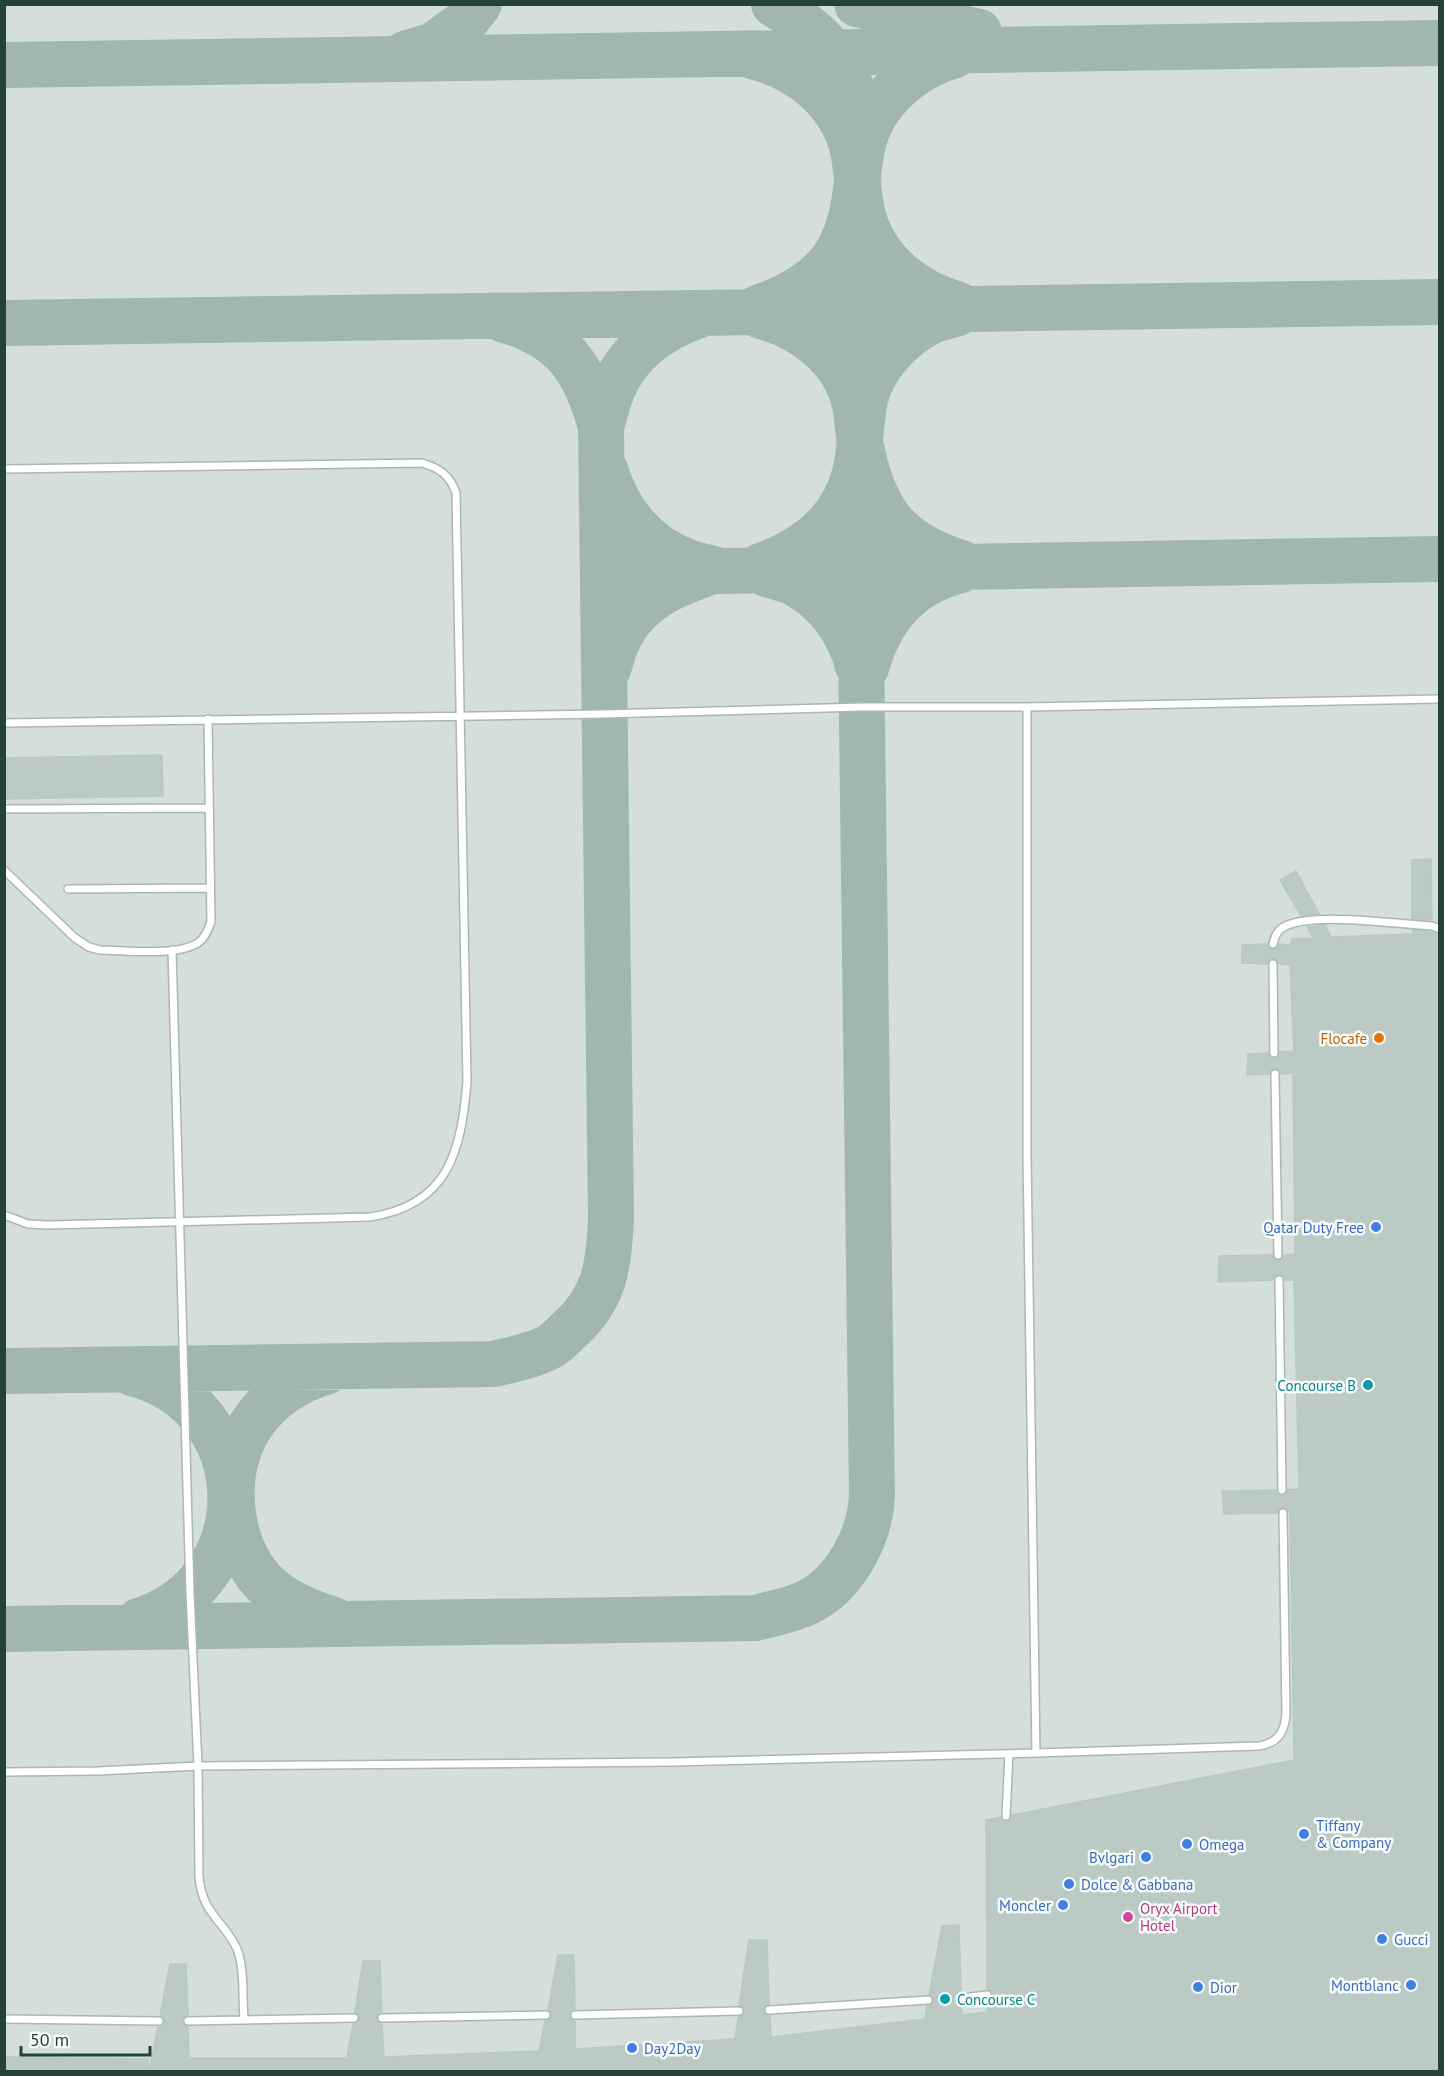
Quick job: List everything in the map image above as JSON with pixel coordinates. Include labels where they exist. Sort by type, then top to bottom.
[{"type":"lane","points":[[4,469],[422,463],[435,467],[452,481],[456,493],[467,1082],[460,1135],[452,1161],[435,1187],[408,1206],[390,1214],[370,1217],[49,1225],[28,1224],[4,1215]]},
{"type":"lane","points":[[4,723],[1440,699]]},
{"type":"lane","points":[[1027,707],[1026,1144],[1036,1753]]},
{"type":"lane","points":[[4,870],[75,938],[89,947],[100,950],[172,950],[191,946],[203,938],[211,922],[208,719]]},
{"type":"lane","points":[[4,809],[209,808]]},
{"type":"lane","points":[[68,889],[210,888]]},
{"type":"lane","points":[[1273,944],[1275,935],[1290,924],[1322,919],[1432,926],[1440,929]]},
{"type":"lane","points":[[172,950],[200,1891],[209,1911],[237,1949],[244,2019]]},
{"type":"lane","points":[[1273,964],[1275,1053]]},
{"type":"lane","points":[[1275,1074],[1278,1255]]},
{"type":"lane","points":[[1279,1280],[1282,1490]]},
{"type":"lane","points":[[4,1772],[198,1766],[675,1762],[1259,1746],[1277,1740],[1282,1733],[1286,1713],[1283,1513]]},
{"type":"lane","points":[[1006,1816],[1009,1754]]},
{"type":"lane","points":[[961,1998],[987,1995]]},
{"type":"lane","points":[[769,2010],[928,2000]]},
{"type":"lane","points":[[575,2015],[739,2010]]},
{"type":"lane","points":[[382,2018],[546,2015]]},
{"type":"lane","points":[[188,2021],[354,2018]]},
{"type":"lane","points":[[4,2019],[159,2020]]},
{"type":"shaded area","points":[[5,5],[1439,5],[1439,2071],[5,2071]]},
{"type":"building","points":[[162,755],[163,796],[4,799],[4,758]]},
{"type":"building","points":[[1431,859],[1432,920],[1412,919],[1412,860]]},
{"type":"building","points":[[1296,871],[1319,914],[1301,916],[1280,880]]},
{"type":"building","points":[[1325,925],[1331,937],[1413,934],[1413,930],[1440,934],[1440,2072],[149,2072],[158,2027],[165,2022],[160,2016],[170,1964],[186,1964],[188,2015],[183,2018],[182,2022],[188,2027],[189,2058],[347,2058],[353,2024],[360,2018],[355,2012],[363,1961],[380,1961],[382,2012],[377,2015],[376,2019],[382,2024],[384,2057],[539,2051],[545,2021],[552,2015],[548,2010],[558,1955],[574,1955],[575,2009],[569,2015],[575,2021],[575,2049],[735,2039],[738,2017],[745,2011],[739,2005],[749,1940],[767,1940],[769,2004],[763,2010],[770,2016],[771,2037],[925,2019],[927,2006],[934,2000],[929,1995],[942,1926],[959,1925],[961,1992],[957,1994],[956,1999],[961,2004],[962,2015],[987,2012],[987,2001],[993,1995],[987,1989],[986,1820],[1001,1817],[1006,1822],[1012,1815],[1294,1760],[1290,1513],[1282,1507],[1277,1513],[1224,1514],[1222,1491],[1276,1490],[1279,1495],[1283,1496],[1288,1490],[1299,1489],[1294,1280],[1285,1280],[1282,1275],[1278,1274],[1273,1280],[1218,1282],[1219,1256],[1272,1255],[1275,1260],[1279,1261],[1284,1255],[1295,1254],[1293,1073],[1281,1074],[1278,1069],[1274,1068],[1269,1074],[1247,1075],[1248,1054],[1268,1053],[1271,1058],[1275,1059],[1280,1052],[1294,1051],[1290,965],[1279,964],[1274,958],[1267,964],[1242,963],[1242,945],[1267,944],[1274,950],[1279,944],[1291,945],[1292,939],[1313,938],[1307,927]]},
{"type":"building","points":[[4,2057],[148,2059],[148,2072],[4,2072]]},
{"type":"taxiway","points":[[405,54],[434,45],[464,23],[479,4]]},
{"type":"taxiway","points":[[4,1629],[756,1618],[797,1607],[823,1593],[845,1570],[861,1542],[867,1527],[872,1496],[860,568],[858,142],[856,110],[851,88],[837,58],[803,23],[774,4]]},
{"type":"taxiway","points":[[857,4],[979,32]]},
{"type":"taxiway","points":[[4,65],[1440,43]]},
{"type":"taxiway","points":[[758,308],[803,287],[831,262],[849,226],[862,148],[874,116],[884,102],[909,78],[924,68],[955,55]]},
{"type":"taxiway","points":[[755,57],[772,62],[802,78],[816,88],[838,114],[852,146],[862,214],[880,252],[890,265],[915,285],[959,305]]},
{"type":"taxiway","points":[[4,323],[1440,302]]},
{"type":"taxiway","points":[[761,566],[793,552],[807,542],[832,520],[842,506],[855,473],[865,400],[881,364],[899,343],[921,327],[958,313]]},
{"type":"taxiway","points":[[502,319],[541,335],[568,357],[579,371],[595,406],[601,427],[612,391],[621,373],[638,351],[660,334],[699,315]]},
{"type":"taxiway","points":[[761,316],[777,321],[806,336],[819,346],[841,371],[854,401],[865,466],[880,504],[890,520],[919,545],[961,563]]},
{"type":"taxiway","points":[[4,1371],[494,1364],[530,1355],[551,1346],[580,1319],[590,1306],[603,1280],[609,1251],[611,1219],[601,427]]},
{"type":"taxiway","points":[[606,472],[618,501],[635,526],[646,537],[671,555],[717,570],[672,587],[646,604],[625,627],[608,669]]},
{"type":"taxiway","points":[[603,573],[1440,559]]},
{"type":"taxiway","points":[[866,668],[879,633],[899,605],[926,584],[961,570]]},
{"type":"taxiway","points":[[764,573],[796,584],[818,599],[843,629],[858,666]]},
{"type":"taxiway","points":[[328,1371],[304,1380],[284,1392],[266,1407],[252,1424],[241,1443],[232,1489],[233,1514],[238,1535],[245,1555],[257,1574],[272,1590],[286,1600],[334,1620]]},
{"type":"taxiway","points":[[132,1373],[174,1391],[205,1420],[223,1455],[230,1494],[225,1534],[209,1570],[180,1600],[139,1621]]},
{"type":"place","name":"Flocafe","points":[[1379,1038]]},
{"type":"place","name":"Qatar Duty Free","points":[[1376,1227]]},
{"type":"place","name":"Concourse B","points":[[1368,1385]]},
{"type":"place","name":"Tiffany & Company","points":[[1304,1834]]},
{"type":"place","name":"Omega","points":[[1187,1844]]},
{"type":"place","name":"Bvlgari","points":[[1146,1857]]},
{"type":"place","name":"Dolce & Gabbana","points":[[1069,1884]]},
{"type":"place","name":"Moncler","points":[[1063,1905]]},
{"type":"place","name":"Oryx Airport Hotel","points":[[1128,1917]]},
{"type":"place","name":"Gucci","points":[[1382,1939]]},
{"type":"place","name":"Montblanc","points":[[1411,1985]]},
{"type":"place","name":"Dior","points":[[1198,1987]]},
{"type":"place","name":"Concourse C","points":[[945,1999]]},
{"type":"place","name":"Day2Day","points":[[632,2048]]}]
